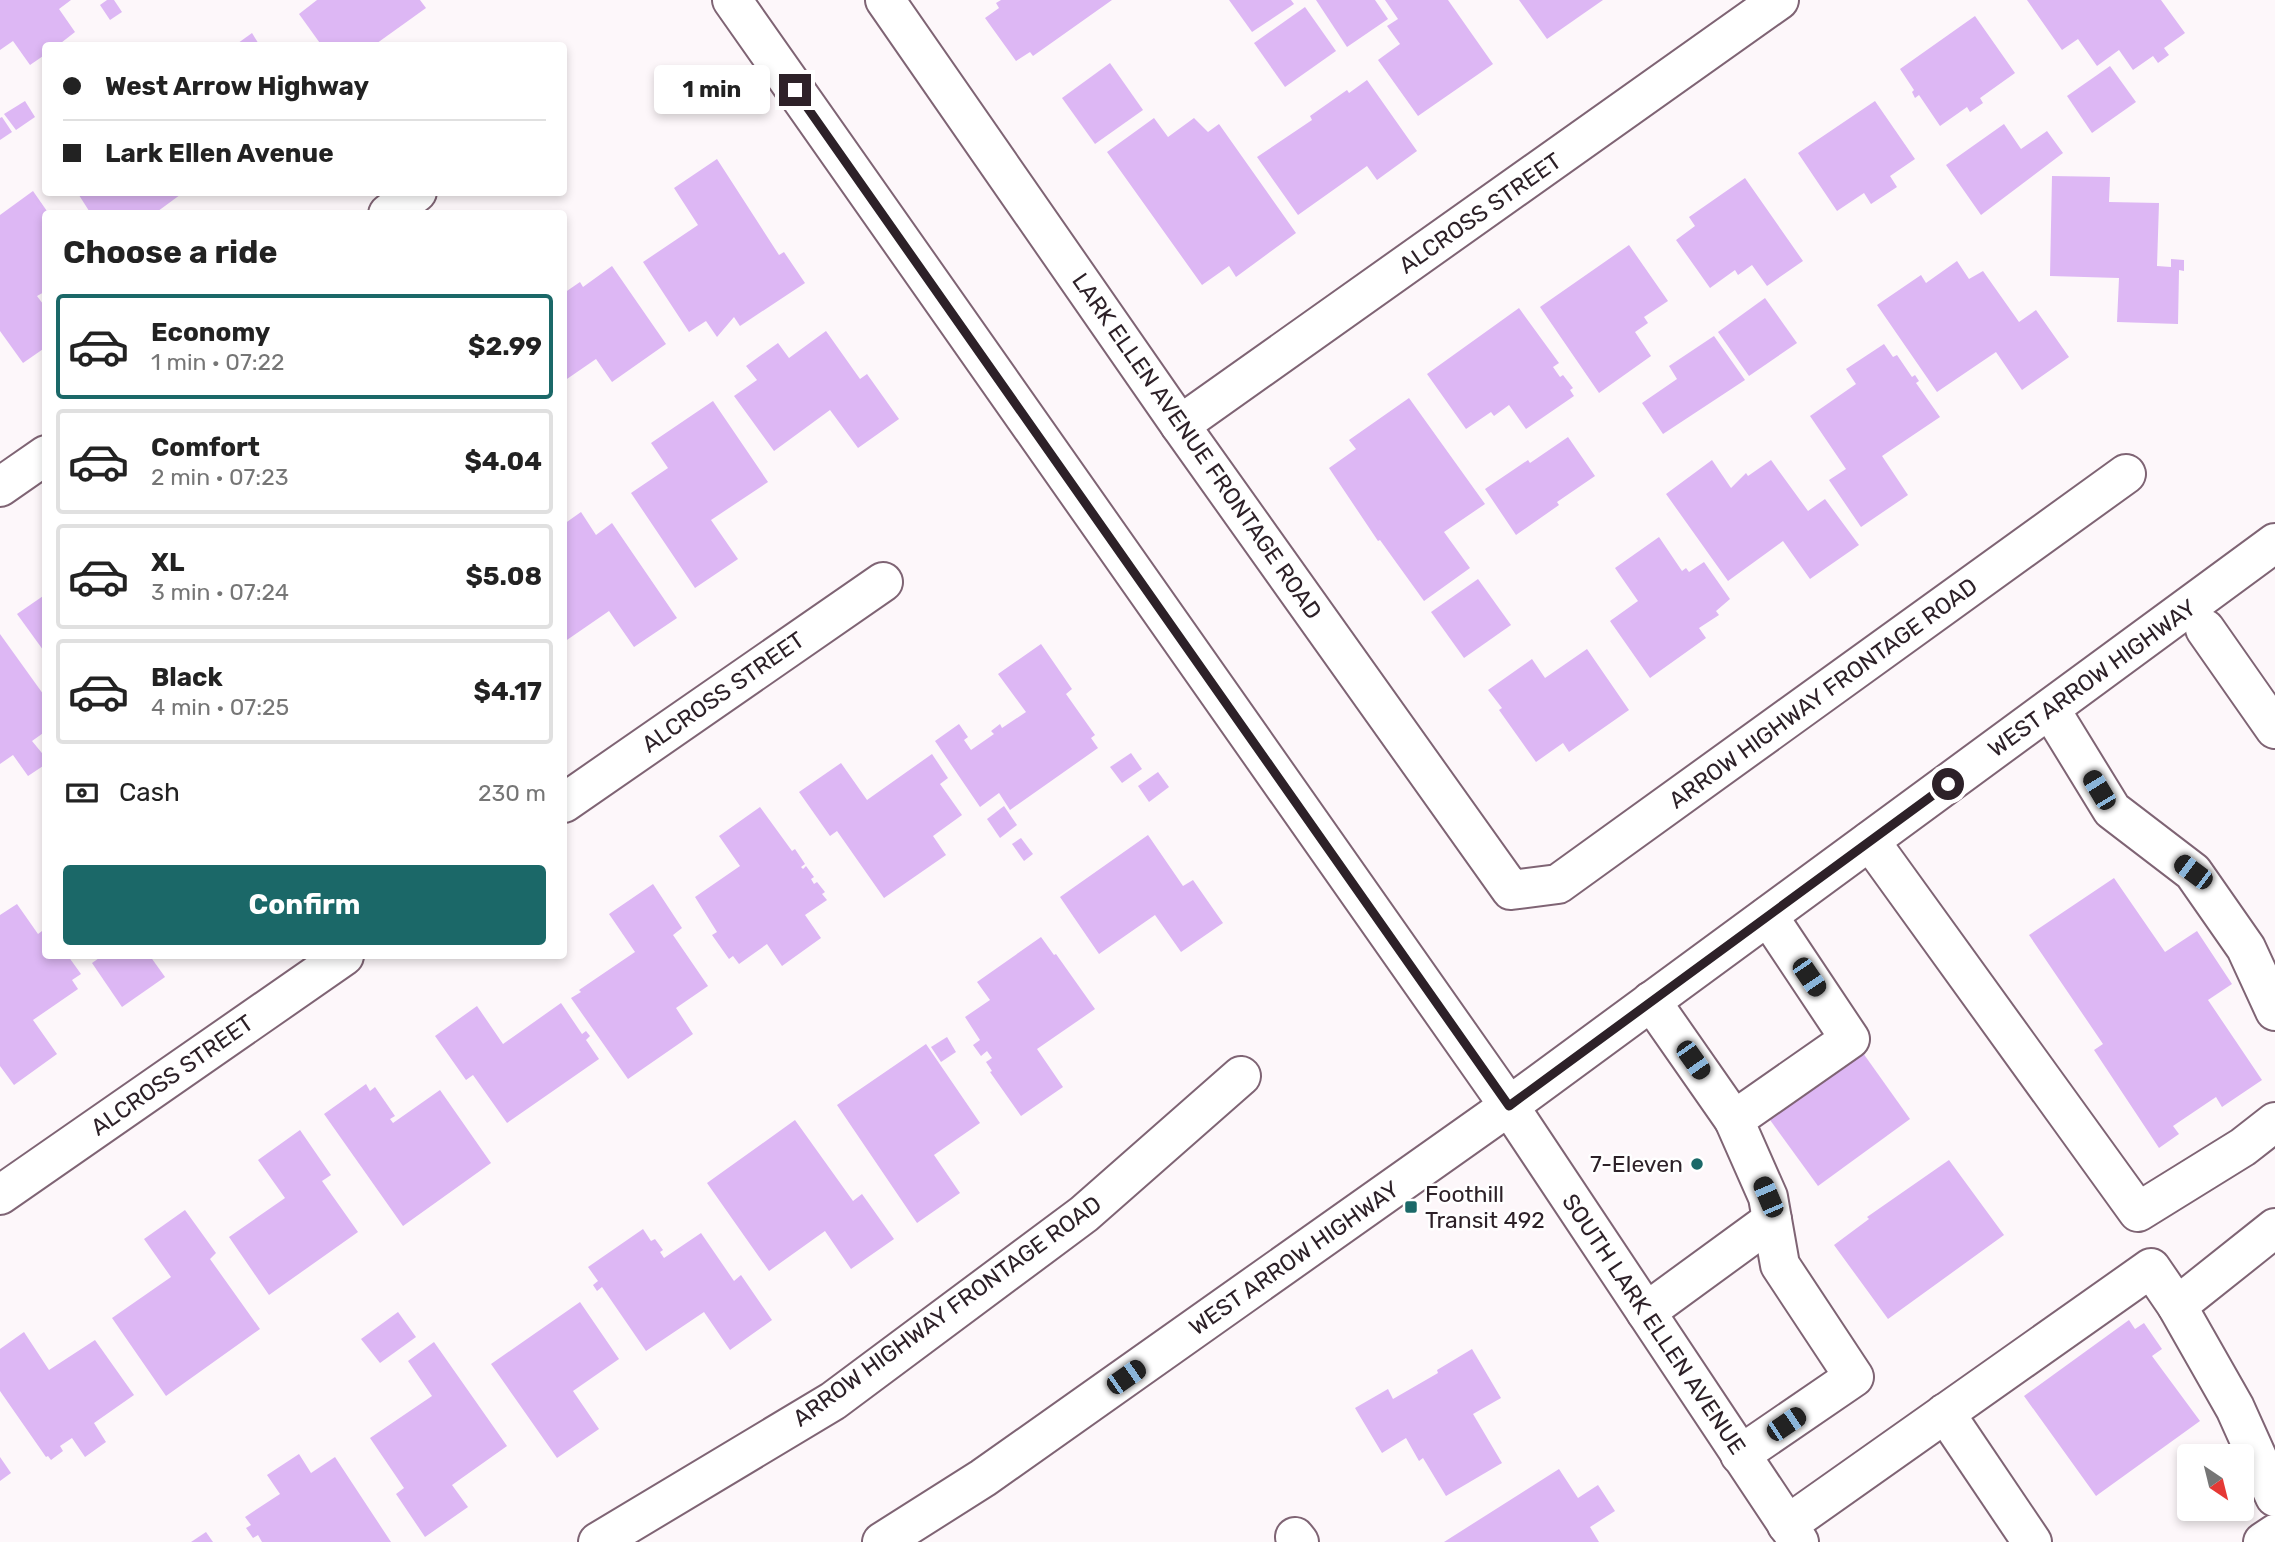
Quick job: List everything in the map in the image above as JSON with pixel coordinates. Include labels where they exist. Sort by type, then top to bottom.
[{"type":"street","name":"SOUTH LARK ELLEN AVENUE","points":[[732,0],[1509,1106],[1793,1533]]},
{"type":"street","name":"LARK ELLEN AVENUE FRONTAGE ROAD","points":[[885,0],[1180,425],[1511,890]]},
{"type":"street","name":"ALCROSS STREET","points":[[1180,425],[1779,0]]},
{"type":"street","points":[[392,210],[412,196]]},
{"type":"street","points":[[0,487],[42,458]]},
{"type":"street","name":"ARROW HIGHWAY FRONTAGE ROAD","points":[[1511,890],[1558,884],[2126,474]]},
{"type":"street","name":"WEST ARROW HIGHWAY","points":[[882,1542],[983,1478],[1509,1106],[2268,548]]},
{"type":"street","name":"ALCROSS STREET","points":[[567,801],[883,582]]},
{"type":"street","points":[[2205,629],[2275,729]]},
{"type":"street","points":[[2050,709],[2112,810],[2193,872],[2246,947],[2275,1011]]},
{"type":"street","points":[[1870,841],[2138,1212],[2243,1147],[2275,1122]]},
{"type":"street","points":[[1734,1120],[1850,1039],[1768,916]]},
{"type":"street","name":"ALCROSS STREET","points":[[0,1195],[340,959]]},
{"type":"street","points":[[1651,1002],[1734,1120],[1768,1197],[1780,1265],[1854,1377],[1740,1455]]},
{"type":"street","name":"ARROW HIGHWAY FRONTAGE ROAD","points":[[598,1542],[833,1401],[1084,1214],[1241,1076]]},
{"type":"street","points":[[1646,1312],[1772,1220]]},
{"type":"street","points":[[2177,1306],[2275,1228]]},
{"type":"street","points":[[1793,1533],[1945,1413],[2151,1268],[2177,1306],[2235,1408],[2275,1497]]},
{"type":"street","points":[[1945,1413],[2032,1542]]},
{"type":"street","points":[[2263,1542],[2275,1534]]},
{"type":"building","points":[[0,0],[71,0],[59,9],[75,32],[62,42],[42,42],[42,57],[30,65],[13,41],[0,50]]},
{"type":"building","points":[[107,0],[114,0],[122,12],[110,20],[100,5]]},
{"type":"building","points":[[317,0],[420,0],[426,8],[379,42],[319,42],[299,14]]},
{"type":"building","points":[[1001,0],[1112,0],[1033,56],[1030,52],[1016,61],[985,18],[999,8],[996,3]]},
{"type":"building","points":[[1229,0],[1291,0],[1294,4],[1252,32]]},
{"type":"building","points":[[1316,0],[1375,0],[1388,19],[1347,47]]},
{"type":"building","points":[[1385,0],[1448,0],[1493,64],[1418,116],[1378,60],[1400,44],[1387,26],[1398,19]]},
{"type":"building","points":[[1519,0],[1603,0],[1547,39]]},
{"type":"building","points":[[2027,0],[2161,0],[2185,33],[2164,48],[2169,55],[2158,63],[2153,56],[2133,70],[2119,50],[2097,66],[2078,39],[2062,50]]},
{"type":"building","points":[[1305,7],[1336,51],[1285,87],[1254,43]]},
{"type":"building","points":[[1975,16],[2015,73],[1980,98],[1983,103],[1970,112],[1967,107],[1940,126],[1919,95],[1915,98],[1912,92],[1914,90],[1900,69]]},
{"type":"building","points":[[252,33],[258,42],[240,42]]},
{"type":"building","points":[[1110,63],[1143,110],[1095,144],[1062,98]]},
{"type":"building","points":[[2110,66],[2136,102],[2092,133],[2067,96]]},
{"type":"building","points":[[1367,80],[1417,151],[1377,180],[1367,166],[1298,215],[1257,157],[1312,120],[1310,116],[1347,90],[1349,93]]},
{"type":"building","points":[[25,101],[35,117],[16,130],[4,114]]},
{"type":"building","points":[[1875,101],[1915,159],[1890,176],[1897,187],[1871,204],[1864,193],[1837,211],[1798,153]]},
{"type":"building","points":[[2,117],[12,132],[0,140],[0,118]]},
{"type":"building","points":[[1154,118],[1168,137],[1194,118],[1208,132],[1219,124],[1296,233],[1236,277],[1229,266],[1202,285],[1107,152]]},
{"type":"building","points":[[2004,124],[2021,149],[2047,131],[2063,153],[1981,215],[1946,165]]},
{"type":"building","points":[[717,159],[779,255],[784,252],[805,283],[740,326],[734,317],[717,337],[706,321],[689,332],[643,262],[698,225],[674,188]]},
{"type":"building","points":[[2052,176],[2110,177],[2109,202],[2159,203],[2157,266],[2171,267],[2171,259],[2184,260],[2184,271],[2179,270],[2178,324],[2117,322],[2119,278],[2050,276]]},
{"type":"building","points":[[1745,178],[1803,261],[1767,286],[1752,265],[1738,275],[1735,270],[1710,288],[1676,240],[1695,226],[1689,217]]},
{"type":"building","points":[[33,191],[46,210],[42,210],[42,293],[37,296],[42,303],[42,350],[23,363],[0,331],[0,215]]},
{"type":"building","points":[[80,196],[179,196],[159,210],[88,210]]},
{"type":"building","points":[[1629,245],[1668,301],[1644,317],[1648,323],[1635,332],[1651,356],[1599,393],[1540,307]]},
{"type":"building","points":[[1957,261],[1969,279],[1983,271],[2019,322],[2036,310],[2069,357],[2022,390],[1996,352],[1937,392],[1877,305],[1921,275],[1926,283]]},
{"type":"building","points":[[612,266],[666,344],[612,382],[596,359],[567,379],[567,291],[580,282],[583,287]]},
{"type":"building","points":[[1765,298],[1797,343],[1749,376],[1718,332]]},
{"type":"building","points":[[1519,308],[1559,363],[1553,367],[1573,388],[1570,390],[1574,396],[1526,429],[1509,405],[1494,416],[1491,412],[1466,429],[1427,374]]},
{"type":"building","points":[[826,331],[860,379],[867,374],[899,419],[858,448],[830,410],[774,451],[734,396],[757,380],[746,366],[778,343],[789,358]]},
{"type":"building","points":[[1714,336],[1745,380],[1663,434],[1642,403],[1677,379],[1669,366]]},
{"type":"building","points":[[1884,344],[1893,357],[1897,355],[1912,377],[1915,375],[1919,381],[1916,383],[1940,417],[1882,456],[1908,495],[1861,527],[1829,480],[1846,469],[1810,416],[1856,384],[1846,369]]},
{"type":"building","points":[[1409,398],[1485,504],[1444,532],[1470,568],[1424,601],[1380,540],[1378,541],[1329,468],[1356,449],[1349,440]]},
{"type":"building","points":[[713,401],[768,482],[711,520],[738,559],[695,588],[631,493],[668,468],[651,443]]},
{"type":"building","points":[[1568,437],[1595,476],[1516,535],[1485,489]]},
{"type":"building","points":[[1712,460],[1731,488],[1746,473],[1748,476],[1771,460],[1808,511],[1825,499],[1859,545],[1810,579],[1783,541],[1728,581],[1666,494]]},
{"type":"building","points":[[581,512],[596,535],[612,523],[677,618],[634,647],[609,611],[567,640],[567,522]]},
{"type":"building","points":[[1659,537],[1682,571],[1686,568],[1689,572],[1704,562],[1730,599],[1716,611],[1719,615],[1699,628],[1706,638],[1650,678],[1610,621],[1638,601],[1615,568]]},
{"type":"building","points":[[1478,579],[1511,625],[1464,658],[1431,612]]},
{"type":"building","points":[[42,597],[42,648],[17,614]]},
{"type":"building","points":[[0,634],[42,692],[42,734],[32,741],[42,753],[42,767],[28,776],[13,755],[0,764]]},
{"type":"building","points":[[1041,644],[1072,689],[1066,694],[1095,735],[1091,738],[1098,748],[1010,810],[999,793],[980,807],[935,741],[959,724],[968,737],[964,740],[971,750],[994,734],[991,731],[1000,724],[1002,728],[1026,712],[998,674]]},
{"type":"building","points":[[1587,649],[1629,710],[1569,752],[1563,743],[1536,762],[1488,690],[1532,659],[1545,678]]},
{"type":"building","points":[[1131,753],[1142,769],[1122,783],[1110,767]]},
{"type":"building","points":[[932,754],[948,778],[940,784],[962,815],[933,836],[946,855],[884,898],[837,831],[830,836],[799,792],[841,763],[867,800]]},
{"type":"building","points":[[1158,772],[1169,787],[1149,802],[1138,786]]},
{"type":"building","points":[[1004,806],[1017,825],[1000,838],[987,819]]},
{"type":"building","points":[[760,807],[792,851],[795,849],[805,864],[801,867],[803,869],[806,866],[814,877],[811,879],[814,884],[817,882],[825,892],[822,894],[827,900],[805,915],[821,938],[782,966],[767,944],[739,964],[733,956],[729,959],[712,935],[717,932],[695,897],[740,866],[719,836]]},
{"type":"building","points":[[1148,835],[1183,886],[1193,880],[1223,923],[1181,952],[1155,915],[1099,954],[1060,897]]},
{"type":"building","points":[[1021,838],[1033,854],[1024,861],[1012,844]]},
{"type":"building","points":[[2114,878],[2165,952],[2197,931],[2232,984],[2208,1000],[2262,1080],[2222,1107],[2216,1097],[2173,1126],[2179,1134],[2159,1148],[2094,1050],[2103,1044],[2029,935]]},
{"type":"building","points":[[653,884],[682,928],[673,935],[708,986],[676,1008],[693,1034],[628,1079],[571,998],[635,952],[609,914]]},
{"type":"building","points":[[17,904],[38,934],[42,931],[42,959],[70,959],[81,974],[72,980],[78,989],[33,1020],[57,1054],[14,1085],[0,1066],[0,915]]},
{"type":"building","points":[[1041,937],[1095,1009],[1037,1049],[1063,1087],[1021,1116],[990,1072],[992,1071],[986,1062],[992,1058],[987,1051],[981,1056],[973,1045],[980,1040],[965,1017],[990,1000],[977,982]]},
{"type":"building","points":[[98,959],[152,959],[165,977],[122,1007],[92,963]]},
{"type":"building","points":[[561,1003],[582,1034],[586,1031],[590,1036],[586,1040],[599,1059],[507,1123],[473,1075],[466,1080],[435,1036],[477,1006],[503,1044]]},
{"type":"building","points":[[947,1037],[956,1052],[941,1062],[931,1047]]},
{"type":"building","points":[[926,1044],[980,1123],[934,1155],[960,1193],[917,1223],[837,1105]]},
{"type":"building","points":[[1858,1046],[1910,1119],[1818,1186],[1765,1113]]},
{"type":"building","points":[[366,1084],[370,1091],[375,1087],[395,1116],[390,1119],[393,1123],[440,1090],[491,1163],[403,1226],[324,1114]]},
{"type":"building","points":[[795,1120],[853,1201],[862,1194],[894,1239],[851,1269],[825,1231],[769,1271],[707,1183]]},
{"type":"building","points":[[300,1130],[331,1175],[322,1181],[358,1232],[269,1295],[229,1237],[285,1198],[258,1160]]},
{"type":"building","points":[[1949,1160],[2004,1235],[1888,1319],[1834,1245],[1869,1219],[1867,1217]]},
{"type":"building","points":[[185,1210],[216,1253],[210,1259],[260,1329],[166,1396],[112,1318],[171,1277],[144,1239]]},
{"type":"building","points":[[643,1229],[651,1241],[655,1239],[663,1250],[660,1252],[664,1258],[701,1233],[734,1281],[741,1275],[772,1320],[730,1350],[704,1312],[646,1351],[602,1287],[597,1291],[593,1285],[598,1281],[588,1267]]},
{"type":"building","points":[[580,1302],[619,1359],[573,1391],[599,1429],[557,1458],[491,1364]]},
{"type":"building","points":[[398,1312],[416,1337],[380,1363],[361,1339]]},
{"type":"building","points":[[2129,1320],[2135,1329],[2144,1323],[2162,1349],[2152,1356],[2200,1421],[2096,1496],[2024,1396]]},
{"type":"building","points":[[24,1332],[49,1370],[95,1340],[134,1395],[94,1423],[106,1442],[85,1457],[72,1438],[60,1446],[63,1451],[51,1460],[46,1457],[0,1391],[0,1349]]},
{"type":"building","points":[[434,1342],[507,1446],[452,1485],[468,1507],[425,1537],[396,1494],[404,1488],[370,1438],[432,1396],[408,1361]]},
{"type":"building","points":[[1472,1349],[1501,1398],[1473,1414],[1502,1463],[1446,1496],[1423,1458],[1419,1461],[1406,1438],[1382,1453],[1355,1408],[1388,1389],[1393,1399]]},
{"type":"building","points":[[299,1454],[311,1473],[335,1457],[391,1542],[262,1542],[258,1535],[253,1538],[246,1528],[251,1525],[245,1517],[280,1494],[267,1475]]},
{"type":"building","points":[[0,1457],[11,1473],[0,1481]]},
{"type":"building","points":[[1559,1469],[1578,1498],[1598,1485],[1615,1511],[1590,1527],[1599,1542],[1444,1542]]},
{"type":"building","points":[[206,1532],[213,1542],[191,1542]]},
{"type":"place","name":"7-Eleven","points":[[1697,1164]]},
{"type":"place","name":"Foothill Transit 492","points":[[1411,1207]]},
{"type":"route","points":[[795,90],[1509,1106],[1948,784]]}]
